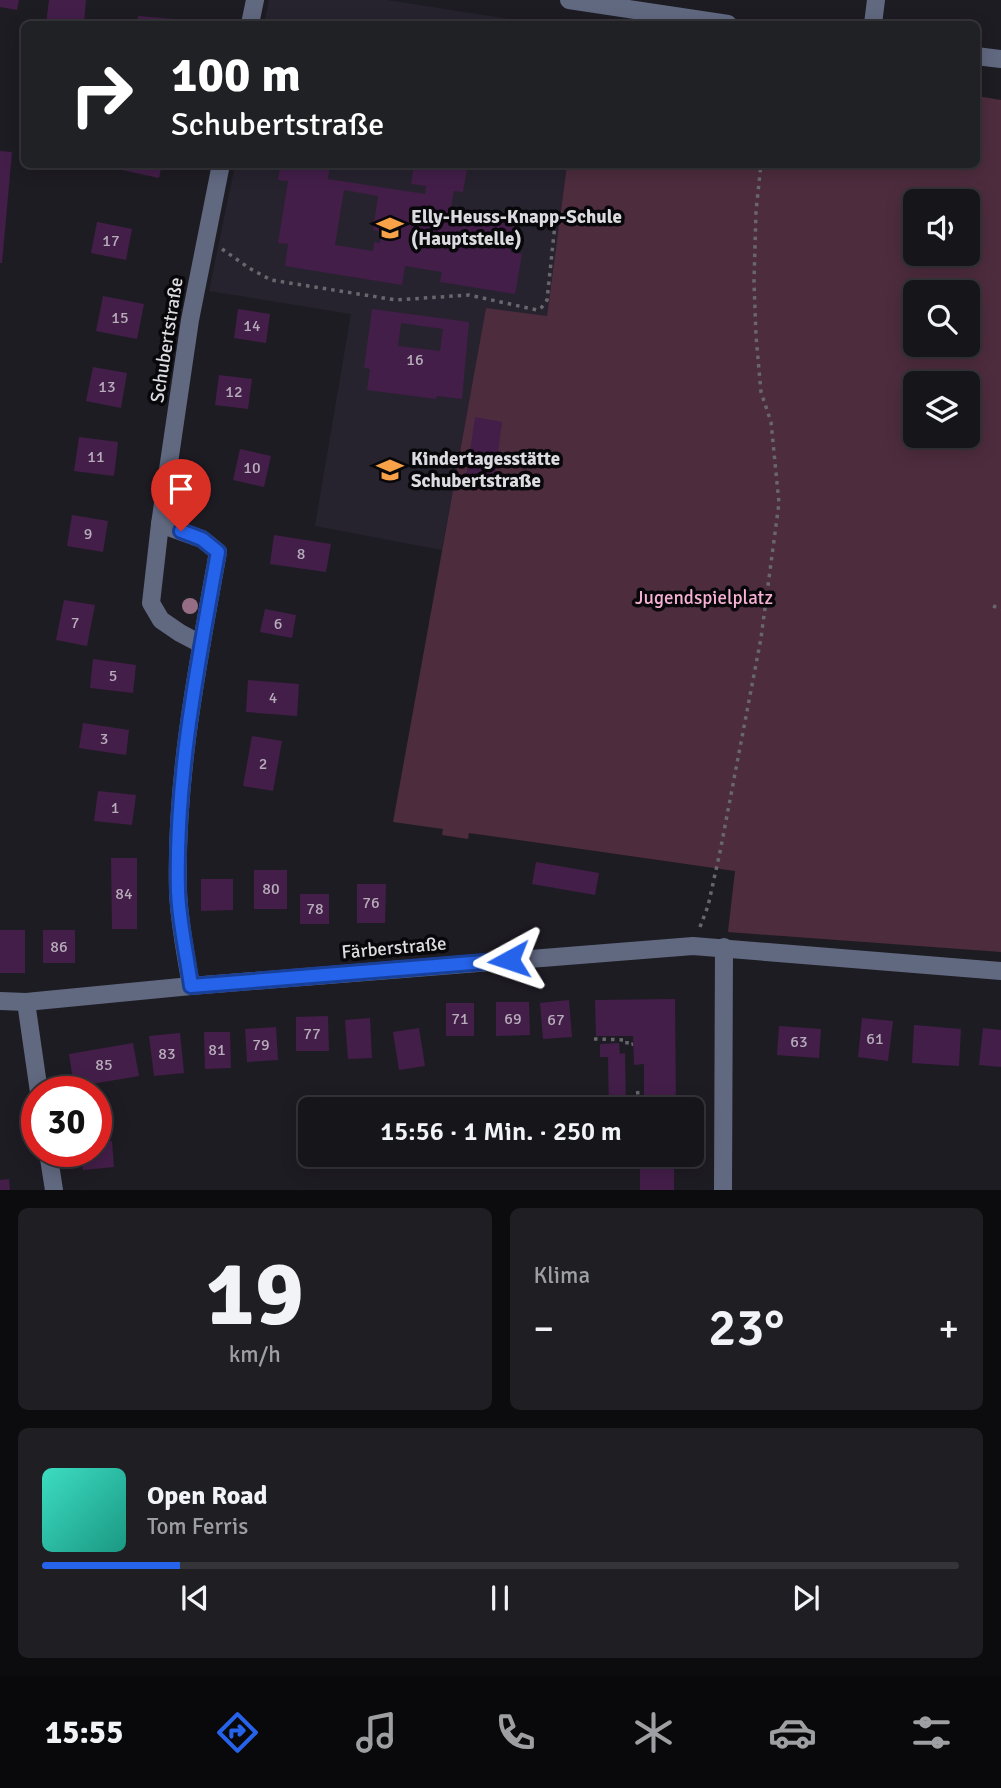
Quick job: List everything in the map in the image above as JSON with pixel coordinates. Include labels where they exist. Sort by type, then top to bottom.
[{"type":"street","points":[[251,21],[255,0]]},
{"type":"street","points":[[569,0],[672,8],[718,21]]},
{"type":"street","points":[[873,21],[876,0]]},
{"type":"street","points":[[980,57],[1001,60]]},
{"type":"street","name":"Schubertstraße","points":[[201,644],[180,634],[161,620],[151,603],[190,320],[220,168]]},
{"type":"street","points":[[160,524],[202,539],[218,552],[201,644],[181,781],[178,892],[191,986]]},
{"type":"street","name":"Färberstraße","points":[[0,1001],[26,1002],[191,986],[693,946],[1001,971]]},
{"type":"street","points":[[723,1189],[724,947]]},
{"type":"street","points":[[26,1002],[37,1076]]},
{"type":"street","points":[[50,1167],[54,1189]]},
{"type":"path","points":[[693,946],[708,906],[722,839],[761,638],[779,503],[771,422],[761,392],[756,336],[754,282],[761,168]]},
{"type":"path","points":[[206,238],[271,280],[396,300],[468,295],[537,310],[547,300],[556,215]]},
{"type":"path","points":[[993,606],[1001,609]]},
{"type":"path","points":[[594,1040],[627,1040],[627,1045],[633,1044]]},
{"type":"path","points":[[636,1097],[636,1093],[644,1092]]},
{"type":"shaded area","points":[[269,0],[387,0],[522,21],[265,21]]},
{"type":"shaded area","name":"Elly-Heuss-Knapp-Schule (Hauptstelle)","points":[[234,168],[567,168],[547,317],[486,309],[442,550],[315,526],[351,314],[209,291]]},
{"type":"green space","name":"Jugendspielplatz","points":[[980,96],[1001,100],[1001,952],[728,932],[735,871],[469,833],[468,839],[442,835],[443,829],[393,822],[486,308],[547,316],[567,168],[980,168]]},
{"type":"building","points":[[0,0],[19,0],[17,10],[0,7]]},
{"type":"building","points":[[49,0],[86,0],[84,21],[46,21]]},
{"type":"building","points":[[138,16],[185,20],[185,21],[137,21]]},
{"type":"building","points":[[0,151],[12,152],[2,263],[0,263]]},
{"type":"building","points":[[122,168],[161,168],[159,178]]},
{"type":"building","points":[[280,168],[329,168],[328,179],[425,194],[426,186],[411,184],[413,168],[467,168],[463,192],[454,191],[451,207],[516,217],[510,252],[522,254],[515,294],[440,282],[442,272],[405,266],[402,285],[285,266],[288,244],[278,243],[288,181],[278,180]],"holes":[[[344,190],[378,196],[373,230],[381,232],[380,243],[374,242],[373,251],[335,245]]]},
{"type":"building","points":[[97,222],[132,229],[126,260],[91,253]]},
{"type":"building","points":[[103,296],[144,304],[137,339],[96,331]]},
{"type":"building","points":[[238,309],[270,314],[266,343],[234,338]]},
{"type":"building","points":[[372,309],[469,322],[462,399],[437,396],[436,399],[367,390],[370,369],[364,368]],"holes":[[[401,323],[443,329],[440,351],[398,346]]]},
{"type":"building","points":[[93,367],[127,373],[121,408],[86,401]]},
{"type":"building","points":[[219,375],[252,379],[248,409],[215,405]]},
{"type":"building","points":[[475,417],[502,422],[494,483],[466,479]]},
{"type":"building","points":[[79,437],[118,442],[114,476],[74,471]]},
{"type":"building","points":[[240,449],[271,456],[264,487],[233,480]]},
{"type":"building","points":[[72,515],[108,521],[103,552],[67,546]]},
{"type":"building","points":[[274,535],[331,544],[326,572],[270,564]]},
{"type":"building","points":[[64,600],[95,605],[87,646],[56,640]]},
{"type":"building","points":[[265,609],[296,615],[292,638],[260,632]]},
{"type":"building","points":[[93,659],[136,665],[133,693],[90,688]]},
{"type":"building","points":[[248,680],[299,684],[297,716],[246,712]]},
{"type":"building","points":[[83,723],[129,730],[126,755],[79,748]]},
{"type":"building","points":[[252,736],[282,741],[273,791],[243,786]]},
{"type":"building","points":[[98,791],[136,795],[132,825],[94,821]]},
{"type":"building","points":[[111,858],[137,858],[137,929],[112,929]]},
{"type":"building","points":[[536,862],[599,873],[595,895],[532,884]]},
{"type":"building","points":[[254,870],[287,870],[287,909],[254,909]]},
{"type":"building","points":[[201,879],[233,879],[233,910],[201,911]]},
{"type":"building","points":[[357,884],[386,884],[385,923],[357,923]]},
{"type":"building","points":[[300,894],[329,894],[329,924],[300,924]]},
{"type":"building","points":[[0,930],[25,930],[25,973],[0,973]]},
{"type":"building","points":[[43,930],[75,930],[75,963],[43,963]]},
{"type":"building","points":[[675,999],[676,1097],[644,1097],[644,1064],[634,1065],[633,1036],[596,1036],[595,1000]]},
{"type":"building","points":[[569,1000],[572,1037],[543,1039],[540,1003]]},
{"type":"building","points":[[496,1002],[529,1002],[530,1035],[496,1036]]},
{"type":"building","points":[[446,1003],[474,1003],[474,1036],[446,1036]]},
{"type":"building","points":[[328,1016],[329,1051],[296,1051],[296,1017]]},
{"type":"building","points":[[370,1018],[372,1058],[348,1059],[345,1020]]},
{"type":"building","points":[[862,1018],[893,1021],[888,1061],[858,1057]]},
{"type":"building","points":[[914,1025],[961,1029],[959,1066],[912,1063]]},
{"type":"building","points":[[779,1026],[821,1029],[819,1058],[777,1055]]},
{"type":"building","points":[[276,1027],[278,1060],[247,1062],[245,1029]]},
{"type":"building","points":[[419,1028],[425,1066],[399,1070],[393,1032]]},
{"type":"building","points":[[983,1028],[1001,1030],[1001,1067],[979,1065]]},
{"type":"building","points":[[204,1032],[230,1032],[231,1068],[205,1069]]},
{"type":"building","points":[[180,1033],[184,1073],[154,1076],[149,1036]]},
{"type":"building","points":[[133,1043],[139,1076],[112,1081],[112,1076],[72,1076],[69,1054]]},
{"type":"building","points":[[619,1043],[620,1054],[625,1053],[626,1097],[609,1097],[608,1057],[600,1057],[600,1044]]},
{"type":"building","points":[[112,1141],[114,1167],[83,1170],[83,1167],[112,1167]]},
{"type":"building","points":[[640,1167],[674,1167],[674,1190],[640,1190]]},
{"type":"building","points":[[9,1179],[10,1190],[0,1190],[0,1180]]},
{"type":"place","name":"Elly-Heuss-Knapp-Schule (Hauptstelle)","points":[[390,228]]},
{"type":"place","name":"Kindertagesstätte Schubertstraße","points":[[390,470]]},
{"type":"route","points":[[181,531],[202,539],[218,552],[201,644],[181,781],[178,892],[191,986],[509,960]]}]
